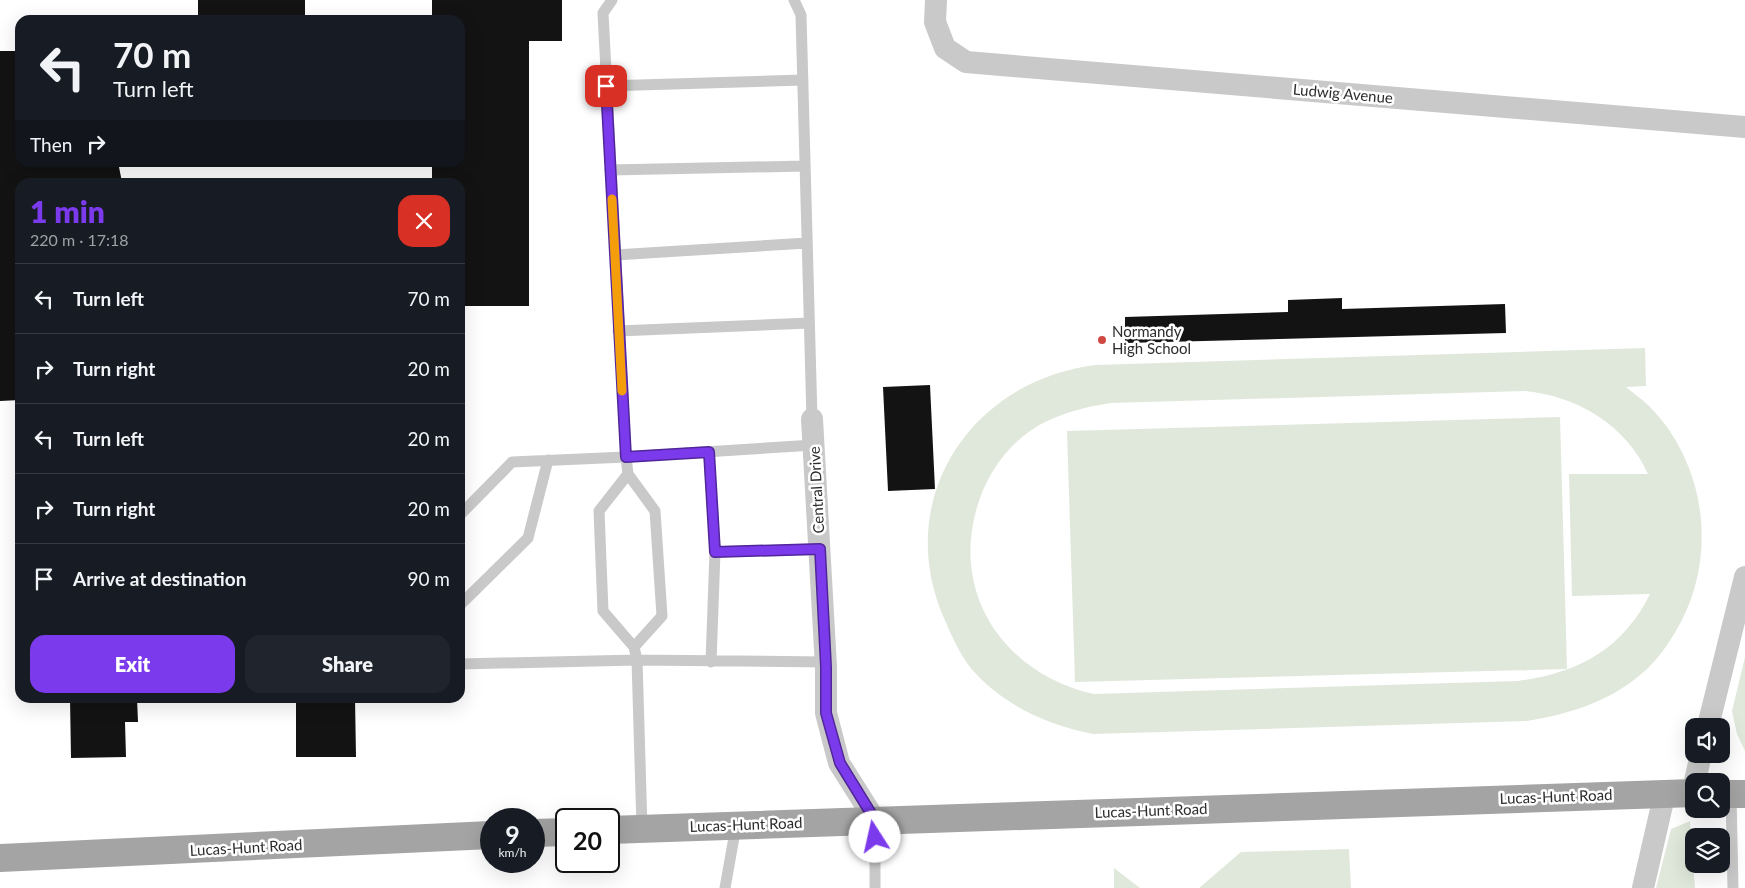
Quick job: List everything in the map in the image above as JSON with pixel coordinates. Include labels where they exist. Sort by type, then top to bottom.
[{"type":"main road","name":"Lucas-Hunt Road","points":[[620,829],[1664,792],[1685,789]]},
{"type":"main road","name":"Lucas-Hunt Road","points":[[0,858],[480,836]]},
{"type":"street","name":"Ludwig Avenue","points":[[936,0],[935,22],[945,48],[966,62],[1745,127]]},
{"type":"street","name":"Central Drive","points":[[812,419],[826,662],[826,713],[840,763],[875,820]]},
{"type":"street","points":[[1710,718],[1745,577]]},
{"type":"street","points":[[1643,888],[1664,792]]},
{"type":"lane","points":[[612,0],[603,13],[626,457],[628,474],[655,511],[662,616],[634,647]]},
{"type":"lane","points":[[794,0],[801,15],[812,419]]},
{"type":"lane","points":[[606,86],[803,80]]},
{"type":"lane","points":[[610,170],[805,166]]},
{"type":"lane","points":[[615,255],[808,243]]},
{"type":"lane","points":[[618,331],[810,323]]},
{"type":"lane","points":[[465,510],[512,462],[814,445]]},
{"type":"lane","points":[[709,452],[715,552],[711,662]]},
{"type":"lane","points":[[465,600],[528,538],[548,460]]},
{"type":"lane","points":[[628,474],[599,511],[603,611],[634,647],[637,660],[642,828]]},
{"type":"lane","points":[[715,552],[820,549]]},
{"type":"lane","points":[[465,664],[637,660],[826,662]]},
{"type":"lane","points":[[1732,794],[1734,888]]},
{"type":"lane","points":[[875,820],[875,888]]},
{"type":"lane","points":[[725,888],[736,824]]},
{"type":"shaded area","points":[[1645,348],[1646,386],[1626,387],[1649,406],[1668,428],[1683,453],[1693,480],[1700,508],[1702,537],[1699,565],[1693,593],[1682,620],[1675,633],[1652,664],[1621,689],[1576,710],[1527,721],[1093,734],[1061,726],[1030,714],[989,687],[971,669],[953,639],[943,616],[930,572],[928,529],[937,488],[954,452],[980,420],[1013,394],[1052,375],[1096,365]],"holes":[[[1525,391],[1563,399],[1598,416],[1627,441],[1639,457],[1648,474],[1569,474],[1572,596],[1650,594],[1626,630],[1596,656],[1579,665],[1560,672],[1518,681],[1094,694],[1063,684],[1036,670],[1013,651],[994,628],[980,603],[972,574],[971,543],[976,511],[984,488],[989,477],[1011,447],[1039,425],[1058,416],[1079,409],[1111,403]]]},
{"type":"shaded area","points":[[1560,417],[1567,669],[1075,682],[1067,431]]},
{"type":"shaded area","points":[[1745,657],[1745,751],[1737,734],[1732,711]]},
{"type":"shaded area","points":[[1690,821],[1691,828],[1685,828],[1685,873],[1694,873],[1695,888],[1656,888],[1671,829]]},
{"type":"shaded area","points":[[1349,849],[1351,888],[1199,888],[1241,852]]},
{"type":"shaded area","points":[[1114,868],[1140,888],[1114,888]]},
{"type":"building","points":[[198,0],[305,0],[305,15],[198,15]]},
{"type":"building","points":[[432,0],[562,0],[562,41],[529,41],[529,306],[465,306],[465,178],[432,178],[432,167],[465,167],[465,15],[432,15]]},
{"type":"building","points":[[0,51],[15,51],[15,167],[119,167],[121,178],[15,178],[15,400],[0,401]]},
{"type":"building","points":[[1342,298],[1342,309],[1505,304],[1506,333],[1125,343],[1125,317],[1288,312],[1288,300]]},
{"type":"building","points":[[930,385],[935,489],[888,491],[883,387]]},
{"type":"building","points":[[70,703],[137,703],[138,722],[125,722],[126,757],[71,758]]},
{"type":"building","points":[[296,703],[355,703],[356,757],[296,757]]},
{"type":"slow traffic","points":[[612,199],[622,391]]},
{"type":"place","name":"Normandy High School","points":[[1102,340]]},
{"type":"route","points":[[606,86],[626,457],[709,452],[715,552],[820,549],[826,667],[826,713],[840,763],[875,820],[875,837]]}]
